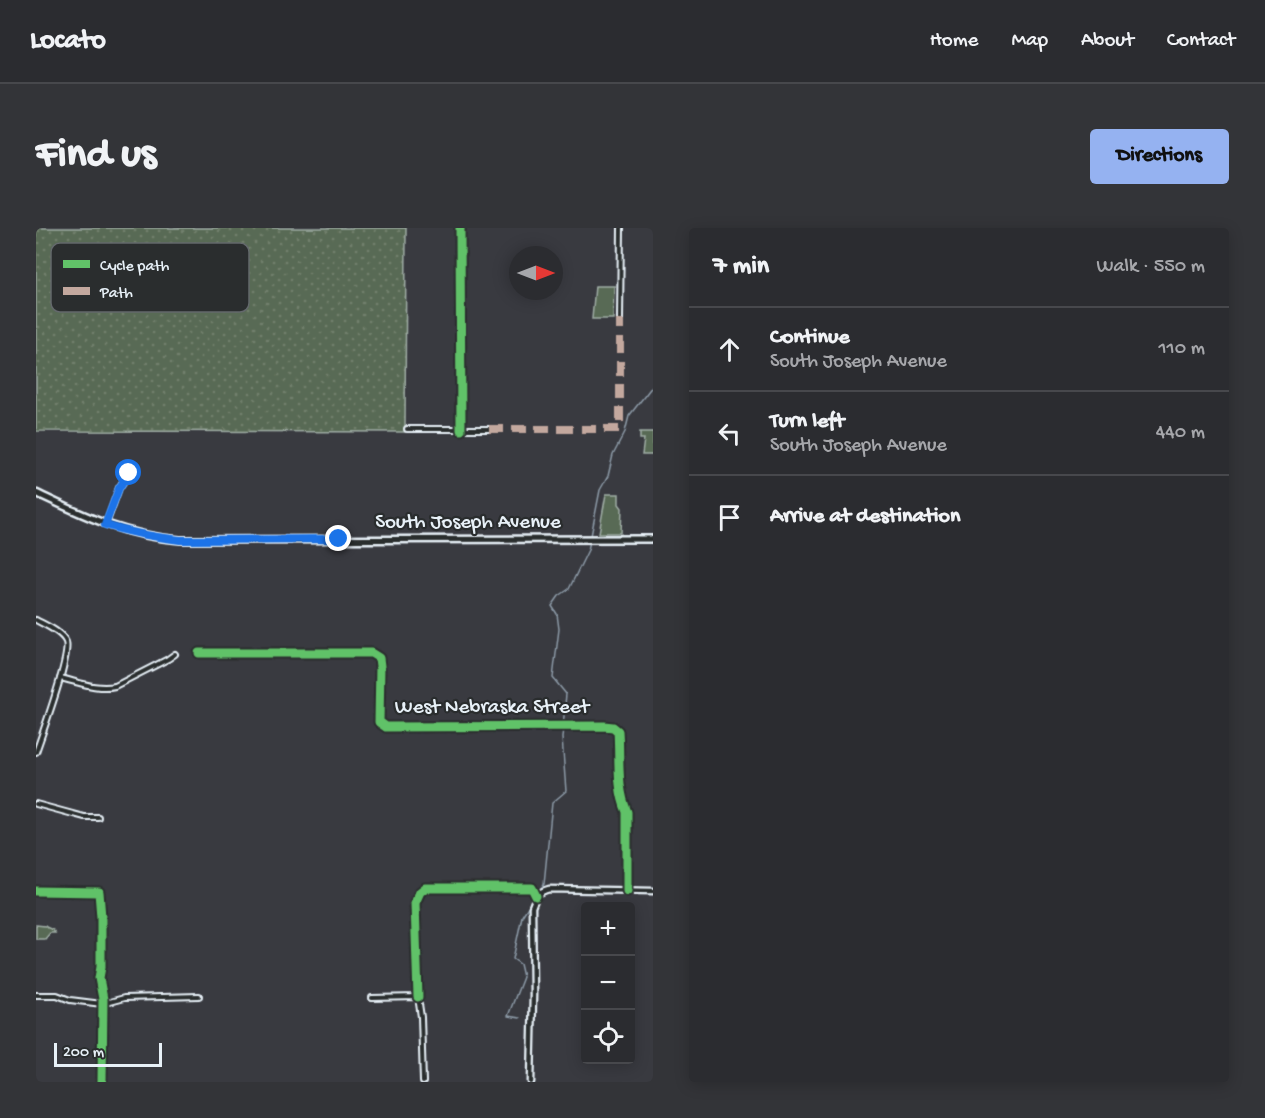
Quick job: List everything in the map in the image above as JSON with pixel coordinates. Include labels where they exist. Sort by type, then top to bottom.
[{"type":"main road","name":"South Joseph Avenue","points":[[36,494],[105,525],[144,535],[180,540],[653,539]]},
{"type":"street","points":[[460,228],[460,429]]},
{"type":"street","points":[[620,320],[621,228]]},
{"type":"street","points":[[407,429],[489,429]]},
{"type":"street","points":[[105,525],[119,488],[129,473]]},
{"type":"street","points":[[36,620],[60,634],[66,642],[67,651],[36,752]]},
{"type":"street","name":"West Nebraska Street","points":[[199,652],[371,653],[379,658],[379,722],[386,727],[613,727],[618,731],[618,763],[623,803],[627,812],[627,891]]},
{"type":"street","points":[[60,678],[107,688],[175,654]]},
{"type":"street","points":[[36,804],[84,817],[98,817]]},
{"type":"street","points":[[423,1082],[415,903],[420,892],[425,888],[532,888],[536,896]]},
{"type":"street","points":[[531,1082],[532,907],[536,896],[549,889],[653,891]]},
{"type":"street","points":[[36,891],[99,892],[102,1082]]},
{"type":"street","points":[[36,995],[57,995],[70,1000],[102,1004],[124,998],[199,996]]},
{"type":"street","points":[[372,998],[418,997]]},
{"type":"green space","points":[[36,228],[406,228],[405,432],[36,431]]},
{"type":"green space","points":[[595,286],[614,286],[613,319],[592,319]]},
{"type":"green space","points":[[640,432],[653,432],[653,455],[642,455],[644,439],[640,439]]},
{"type":"green space","points":[[606,494],[619,494],[619,504],[622,508],[621,533],[599,533]]},
{"type":"green space","points":[[36,925],[45,926],[55,933],[50,933],[45,939],[36,939]]},
{"type":"waterway","points":[[591,536],[600,490],[608,476],[613,455],[625,432],[629,416],[653,385]]},
{"type":"waterway","points":[[539,891],[544,884],[552,803],[566,791],[562,738],[566,694],[553,678],[559,629],[557,614],[552,606],[559,596],[569,589],[590,541]]},
{"type":"waterway","points":[[520,1018],[508,1016],[523,977],[520,964],[513,959],[522,916],[531,902]]},
{"type":"marked path","points":[[489,429],[620,429],[620,320]]},
{"type":"cycle path","points":[[460,228],[461,430]]},
{"type":"cycle path","points":[[199,653],[371,653],[379,658],[379,722],[386,727],[613,727],[618,731],[621,793],[627,812],[627,891]]},
{"type":"cycle path","points":[[418,997],[415,903],[420,892],[425,888],[532,888],[536,896]]},
{"type":"cycle path","points":[[36,891],[99,892],[101,917],[99,978],[103,999],[102,1082]]},
{"type":"route","points":[[129,473],[119,488],[105,525],[134,533],[180,540],[339,539]]}]
